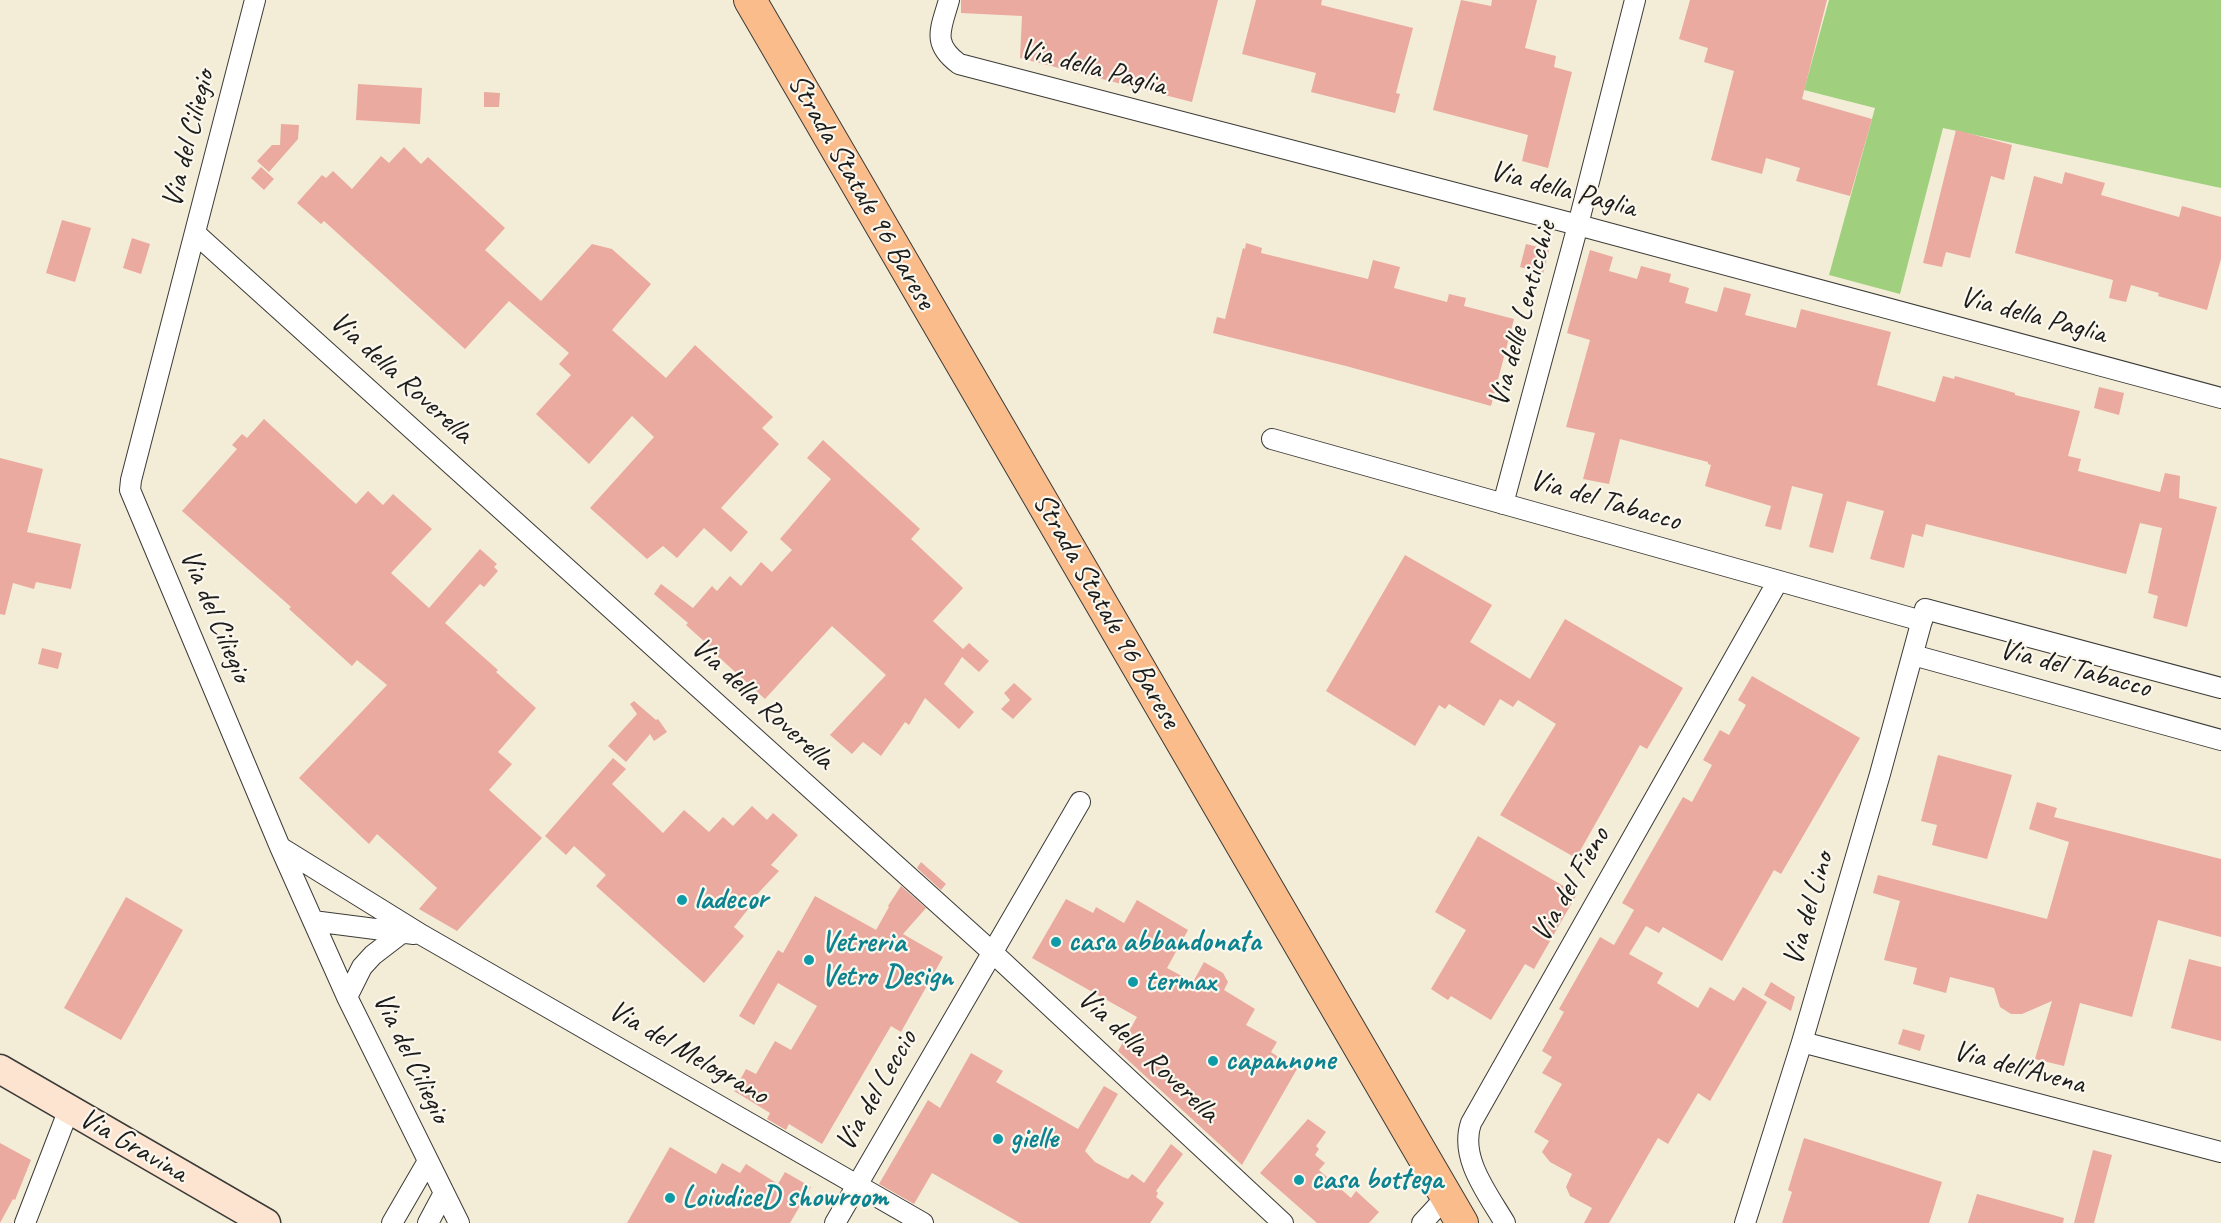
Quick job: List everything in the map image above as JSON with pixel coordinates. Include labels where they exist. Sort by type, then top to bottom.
[{"type":"main road","name":"Strada Statale 96 Barese","points":[[750,0],[1462,1223]]},
{"type":"main road","name":"Via Gravina","points":[[0,1069],[266,1223]]},
{"type":"street","name":"Via del Ciliegio","points":[[255,0],[130,490],[280,847],[347,997],[459,1223]]},
{"type":"street","name":"Via della Paglia","points":[[949,0],[940,37],[942,47],[959,64],[1578,225],[2221,398]]},
{"type":"street","name":"Via delle Lenticchie","points":[[1503,504],[1578,225],[1635,0]]},
{"type":"street","name":"Via della Roverella","points":[[196,234],[992,952],[1283,1223]]},
{"type":"street","name":"Via del Tabacco","points":[[1272,439],[1778,581],[2221,688]]},
{"type":"street","name":"Via del Fieno","points":[[1505,1223],[1472,1162],[1467,1139],[1471,1123],[1778,581]]},
{"type":"street","name":"Via del Lino","points":[[1745,1223],[1802,1042],[1924,615]]},
{"type":"street","name":"Via del Tabacco","points":[[1913,655],[2221,740]]},
{"type":"street","name":"Via del Leccio","points":[[835,1223],[1080,802]]},
{"type":"street","name":"Via del Melograno","points":[[280,847],[413,934],[923,1223]]},
{"type":"street","points":[[313,921],[413,934]]},
{"type":"street","points":[[347,997],[362,967],[373,955],[413,934]]},
{"type":"street","name":"Via dell'Avena","points":[[1802,1042],[2221,1152]]},
{"type":"street","points":[[25,1223],[69,1109]]},
{"type":"street","points":[[392,1223],[428,1161]]},
{"type":"street","points":[[428,1223],[444,1193]]},
{"type":"street","points":[[1422,1223],[1447,1196]]},
{"type":"green space","points":[[1829,0],[2221,0],[2221,188],[1943,128],[1900,294],[1829,275],[1875,108],[1804,90]]},
{"type":"building","points":[[961,0],[1218,0],[1192,102],[1020,58],[1022,16],[961,13]]},
{"type":"building","points":[[1256,0],[1322,0],[1321,5],[1413,28],[1396,93],[1400,94],[1395,113],[1311,92],[1316,73],[1242,54]]},
{"type":"building","points":[[1461,0],[1491,6],[1492,0],[1537,0],[1525,48],[1556,56],[1554,67],[1572,72],[1548,168],[1522,161],[1528,135],[1433,110]]},
{"type":"building","points":[[1690,0],[1827,0],[1802,99],[1872,119],[1850,196],[1796,181],[1800,168],[1766,158],[1762,174],[1711,160],[1734,71],[1704,62],[1708,48],[1679,39]]},
{"type":"building","points":[[358,84],[422,88],[420,124],[356,120]]},
{"type":"building","points":[[484,92],[500,93],[499,107],[484,107]]},
{"type":"building","points":[[281,124],[299,125],[298,139],[269,172],[257,161],[272,145],[280,145]]},
{"type":"building","points":[[1956,130],[2012,145],[2004,180],[1991,176],[1970,258],[1946,252],[1942,267],[1923,263]]},
{"type":"building","points":[[404,147],[421,164],[428,157],[505,228],[485,250],[541,301],[592,244],[612,249],[651,284],[612,330],[666,378],[695,345],[773,417],[762,428],[779,444],[721,508],[748,532],[731,552],[704,528],[677,558],[663,546],[647,559],[590,508],[654,437],[632,416],[589,464],[536,414],[571,375],[559,364],[569,353],[509,301],[465,349],[324,221],[321,224],[297,203],[322,175],[326,178],[333,171],[352,189],[381,156],[389,163]]},
{"type":"building","points":[[261,167],[274,179],[264,190],[251,178]]},
{"type":"building","points":[[2065,172],[2105,183],[2101,195],[2179,217],[2182,206],[2221,217],[2221,259],[2207,310],[2158,296],[2159,293],[2131,285],[2126,302],[2109,298],[2113,280],[2015,253],[2034,176],[2062,184]]},
{"type":"building","points":[[62,220],[91,228],[75,282],[46,273]]},
{"type":"building","points":[[132,238],[150,244],[141,274],[123,268]]},
{"type":"building","points":[[1246,243],[1262,248],[1261,253],[1368,279],[1373,260],[1400,267],[1394,288],[1447,302],[1449,294],[1466,298],[1464,306],[1514,319],[1491,406],[1346,366],[1213,333],[1217,317],[1225,319]]},
{"type":"building","points":[[1526,244],[1549,250],[1543,274],[1520,267]]},
{"type":"building","points":[[1590,250],[1613,257],[1609,271],[1637,279],[1641,266],[1671,274],[1669,282],[1689,288],[1685,303],[1717,312],[1724,287],[1751,294],[1745,315],[1796,328],[1801,309],[1891,332],[1877,385],[1935,402],[1943,376],[1954,379],[1955,376],[2015,393],[2015,395],[2080,411],[2068,456],[2081,459],[2078,471],[2160,492],[2165,473],[2180,476],[2179,498],[2217,507],[2187,627],[2153,618],[2158,596],[2148,593],[2162,528],[2140,523],[2126,574],[1926,524],[1923,537],[1912,534],[1904,568],[1870,559],[1884,511],[1847,501],[1833,553],[1809,547],[1823,494],[1792,486],[1781,530],[1765,526],[1771,506],[1705,486],[1711,465],[1708,462],[1620,439],[1609,484],[1583,479],[1595,433],[1566,427],[1590,340],[1567,333]]},
{"type":"building","points":[[2099,387],[2124,393],[2119,415],[2094,408]]},
{"type":"building","points":[[264,419],[356,504],[368,491],[383,505],[393,494],[432,529],[391,573],[429,608],[480,549],[497,564],[494,567],[498,571],[484,587],[480,584],[445,623],[498,670],[496,672],[536,708],[498,752],[512,764],[489,790],[542,838],[457,931],[419,909],[437,888],[377,834],[369,844],[299,778],[387,685],[357,660],[352,666],[289,609],[291,607],[182,511],[237,449],[232,445],[242,434],[247,438]]},
{"type":"building","points":[[823,440],[920,529],[911,539],[963,588],[933,621],[963,649],[969,643],[989,661],[979,672],[962,657],[944,684],[974,712],[959,729],[925,698],[909,725],[905,722],[881,756],[863,742],[852,754],[830,735],[886,675],[832,626],[765,699],[712,651],[686,625],[688,623],[654,594],[661,584],[693,608],[712,586],[717,591],[730,576],[741,586],[761,562],[772,572],[792,550],[780,539],[831,479],[807,458]]},
{"type":"building","points":[[0,458],[43,469],[27,532],[81,544],[71,589],[36,582],[34,589],[13,583],[5,615],[0,614]]},
{"type":"building","points":[[1405,555],[1492,605],[1470,642],[1530,679],[1565,619],[1683,688],[1647,749],[1640,745],[1576,858],[1500,815],[1556,724],[1518,700],[1513,707],[1500,699],[1484,726],[1449,704],[1445,709],[1439,705],[1415,746],[1326,691]]},
{"type":"building","points":[[42,648],[62,653],[58,669],[38,664]]},
{"type":"building","points":[[1752,676],[1860,738],[1781,874],[1774,870],[1722,961],[1663,927],[1659,933],[1646,926],[1629,954],[1663,973],[1657,983],[1698,1008],[1710,987],[1734,1001],[1743,987],[1767,1002],[1710,1101],[1698,1093],[1668,1144],[1658,1138],[1609,1223],[1584,1223],[1592,1208],[1570,1196],[1566,1187],[1572,1174],[1550,1162],[1542,1152],[1549,1141],[1534,1132],[1562,1084],[1542,1073],[1552,1057],[1542,1051],[1564,1012],[1559,1009],[1600,937],[1614,945],[1634,910],[1622,903],[1683,797],[1692,802],[1712,765],[1703,760],[1720,730],[1729,735],[1746,705],[1738,700]]},
{"type":"building","points":[[1014,683],[1032,699],[1013,719],[1001,709],[1010,700],[1004,693]]},
{"type":"building","points":[[634,701],[656,720],[658,719],[667,732],[654,741],[650,734],[626,762],[608,746],[637,714],[630,704]]},
{"type":"building","points":[[1938,755],[2012,775],[1987,859],[1932,845],[1937,825],[1921,821]]},
{"type":"building","points":[[613,758],[626,769],[612,784],[663,833],[684,810],[709,832],[723,817],[733,826],[752,806],[767,820],[773,813],[798,835],[771,865],[779,871],[747,905],[749,908],[734,927],[744,936],[704,983],[596,886],[606,875],[574,846],[566,855],[545,836]]},
{"type":"building","points":[[2037,802],[2057,808],[2054,817],[2221,859],[2221,937],[2158,920],[2132,1017],[2080,1003],[2064,1066],[2035,1059],[2052,1001],[2022,1014],[2011,1014],[2000,1007],[1994,988],[1950,977],[1946,993],[1913,984],[1917,968],[1884,960],[1900,901],[1873,893],[1878,875],[2047,919],[2069,842],[2029,829]]},
{"type":"building","points":[[1478,836],[1577,894],[1534,969],[1525,964],[1491,1020],[1451,996],[1448,1000],[1431,989],[1466,930],[1435,912]]},
{"type":"building","points":[[921,862],[946,884],[941,890],[917,868]]},
{"type":"building","points":[[901,886],[926,908],[903,934],[943,957],[901,1032],[891,1026],[822,1144],[789,1124],[786,1130],[767,1119],[770,1113],[734,1091],[746,1069],[756,1074],[775,1041],[791,1050],[817,1006],[778,983],[754,1025],[739,1016],[778,950],[783,953],[815,896],[876,930]]},
{"type":"building","points":[[126,897],[183,930],[121,1040],[64,1008]]},
{"type":"building","points":[[1066,899],[1093,913],[1096,907],[1124,923],[1137,900],[1188,930],[1167,968],[1193,982],[1204,962],[1223,973],[1228,982],[1224,990],[1255,1009],[1246,1025],[1277,1042],[1271,1052],[1297,1069],[1242,1165],[1118,1051],[1137,1017],[1032,958]]},
{"type":"building","points":[[2189,959],[2221,967],[2221,1041],[2171,1028]]},
{"type":"building","points":[[1771,982],[1795,997],[1791,1011],[1764,995]]},
{"type":"building","points":[[1903,1029],[1925,1035],[1920,1051],[1898,1044]]},
{"type":"building","name":"gielle","points":[[971,1053],[1003,1071],[996,1082],[1078,1129],[1104,1086],[1118,1094],[1085,1151],[1095,1162],[1123,1177],[1128,1179],[1132,1174],[1144,1183],[1171,1144],[1183,1154],[1156,1191],[1158,1193],[1156,1197],[1164,1203],[1150,1223],[1020,1223],[932,1173],[914,1204],[879,1184],[928,1100],[940,1108]]},
{"type":"building","name":"casa bottega","points":[[1308,1119],[1326,1132],[1316,1146],[1319,1149],[1315,1155],[1325,1163],[1319,1170],[1351,1198],[1356,1191],[1379,1212],[1369,1223],[1317,1223],[1260,1173]]},
{"type":"building","points":[[1804,1138],[1942,1182],[1929,1223],[1782,1223],[1792,1192],[1788,1190]]},
{"type":"building","points":[[0,1143],[31,1160],[15,1200],[13,1199],[0,1223]]},
{"type":"building","points":[[670,1147],[716,1174],[722,1163],[740,1173],[746,1164],[778,1184],[785,1172],[811,1187],[790,1223],[627,1223]]},
{"type":"building","points":[[2093,1150],[2112,1155],[2094,1223],[2074,1223]]},
{"type":"building","points":[[1977,1194],[2064,1218],[2063,1223],[1968,1223]]},
{"type":"place","name":"ladecor","points":[[682,900]]},
{"type":"place","name":"casa abbandonata","points":[[1056,942]]},
{"type":"place","name":"Vetreria Vetro Design","points":[[809,960]]},
{"type":"place","name":"termax","points":[[1133,982]]},
{"type":"place","name":"capannone","points":[[1213,1061]]},
{"type":"place","name":"gielle","points":[[998,1139]]},
{"type":"place","name":"casa bottega","points":[[1299,1180]]},
{"type":"place","name":"LoiudiceD showroom","points":[[670,1198]]}]
